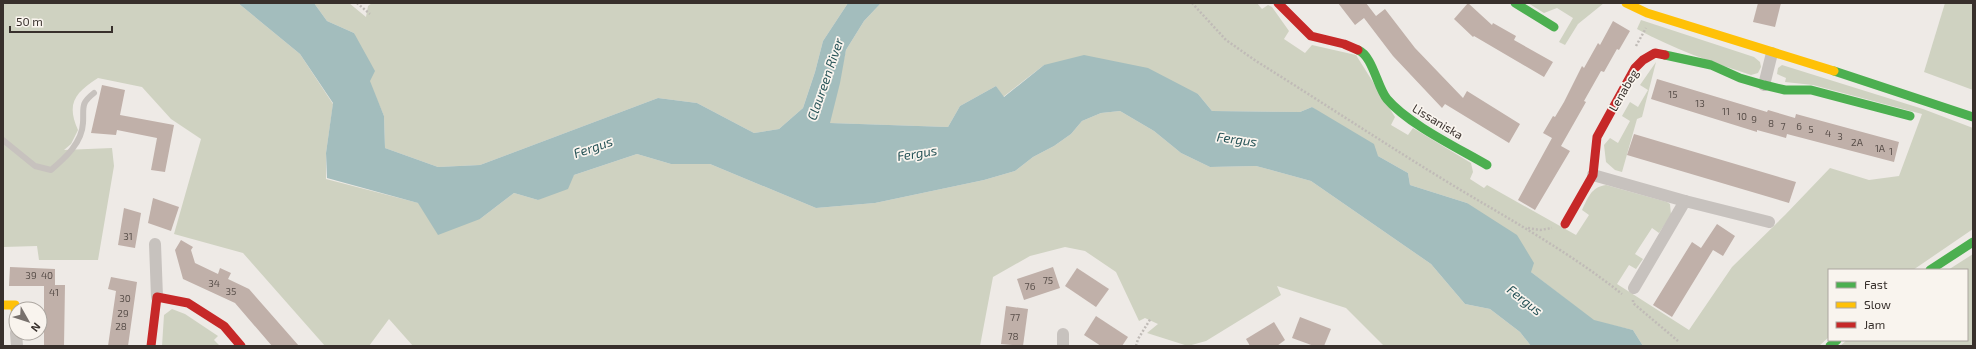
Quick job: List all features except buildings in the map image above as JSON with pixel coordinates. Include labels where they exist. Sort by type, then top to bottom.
[{"type":"street","name":"Lissaniska","points":[[1278,3],[1311,36],[1344,44],[1361,51],[1370,62],[1386,98],[1403,115],[1488,165]]},
{"type":"street","points":[[1515,3],[1554,27]]},
{"type":"street","points":[[1626,3],[1647,13],[1772,53],[1880,85],[1973,117]]},
{"type":"street","name":"Lenabeg","points":[[1565,224],[1593,175],[1594,154],[1597,137],[1635,68],[1643,60],[1655,53],[1711,65],[1740,78],[1764,85],[1785,90],[1811,90],[1910,116]]},
{"type":"street","points":[[1764,85],[1772,53]]},
{"type":"street","points":[[1593,175],[1685,201],[1769,222]]},
{"type":"street","points":[[1634,288],[1685,201]]},
{"type":"street","points":[[1932,269],[1973,242]]},
{"type":"street","points":[[151,346],[157,297],[154,244]]},
{"type":"street","points":[[157,297],[188,302],[224,326],[241,346]]},
{"type":"street","points":[[1063,334],[1063,346]]},
{"type":"lane","points":[[3,140],[35,166],[51,170],[66,158],[77,141],[83,123],[82,108],[87,99],[94,93]]},
{"type":"path","points":[[357,3],[370,14]]},
{"type":"path","points":[[1192,3],[1226,40],[1256,61],[1463,191],[1525,227],[1601,277],[1626,298],[1634,288]]},
{"type":"path","points":[[1525,227],[1540,230],[1565,224]]},
{"type":"path","points":[[1634,288],[1633,303],[1678,341]]},
{"type":"path","points":[[1136,346],[1138,338],[1151,318]]},
{"type":"green space","points":[[3,3],[238,3],[300,54],[333,104],[326,153],[326,179],[480,219],[514,193],[538,200],[574,175],[637,154],[671,164],[710,164],[816,208],[875,203],[984,180],[1015,171],[1033,157],[1054,146],[1071,134],[1082,121],[1101,113],[1120,111],[1154,131],[1181,153],[1210,167],[1256,166],[1311,181],[1431,264],[1465,304],[1490,309],[1520,332],[1531,346],[1384,346],[1346,308],[1277,286],[1281,295],[1206,341],[1188,346],[1147,333],[1158,324],[1145,318],[1139,321],[1116,272],[1085,251],[1065,247],[1030,256],[993,277],[980,346],[413,346],[389,319],[369,346],[325,346],[243,253],[174,234],[201,139],[171,119],[142,87],[98,78],[78,94],[73,106],[74,121],[78,130],[71,144],[64,150],[112,148],[114,166],[98,260],[39,260],[37,246],[3,247]]},
{"type":"green space","points":[[314,3],[349,3],[366,17],[368,6],[372,3],[848,3],[823,41],[815,72],[803,108],[779,129],[754,133],[697,103],[658,98],[480,165],[438,167],[385,148],[384,116],[369,81],[354,33],[327,21]]},
{"type":"green space","points":[[881,3],[1257,3],[1262,9],[1268,5],[1272,7],[1289,31],[1284,39],[1305,53],[1312,45],[1356,55],[1395,117],[1391,125],[1408,135],[1413,128],[1471,163],[1473,172],[1470,179],[1484,188],[1487,185],[1576,235],[1589,215],[1582,210],[1586,201],[1593,191],[1601,186],[1606,185],[1670,204],[1671,215],[1659,233],[1652,228],[1635,254],[1643,259],[1636,269],[1629,265],[1617,284],[1689,330],[1732,267],[1830,168],[1869,180],[1899,176],[1922,114],[1813,85],[1785,82],[1786,78],[1777,74],[1778,68],[1782,65],[1923,109],[1973,128],[1973,229],[1914,269],[1828,269],[1828,338],[1819,346],[1643,346],[1633,330],[1594,321],[1531,272],[1467,203],[1410,185],[1408,173],[1378,156],[1312,107],[1300,112],[1212,111],[1198,94],[1044,65],[1003,97],[996,86],[960,106],[948,127],[829,123],[846,50],[864,21]]},
{"type":"green space","points":[[1528,3],[1604,3],[1578,24],[1565,45],[1559,42],[1573,18],[1557,8],[1544,13]]},
{"type":"green space","points":[[1945,3],[1973,3],[1973,90],[1924,72]]},
{"type":"green space","points":[[1641,20],[1754,57],[1760,62],[1761,67],[1758,73],[1751,75],[1693,55],[1637,29]]},
{"type":"green space","points":[[1656,62],[1642,117],[1637,119],[1622,172],[1615,170],[1606,162],[1604,145],[1610,138],[1618,143],[1630,121],[1622,116],[1630,102],[1638,107],[1648,90],[1640,85]]},
{"type":"green space","points":[[1973,254],[1973,346],[1840,346],[1846,341],[1968,341],[1968,269],[1950,269]]},
{"type":"green space","points":[[172,309],[185,314],[218,336],[214,340],[220,346],[162,346],[164,315]]},
{"type":"water","points":[[238,3],[314,3],[327,21],[354,33],[375,71],[370,81],[384,116],[385,148],[438,167],[480,165],[658,98],[697,103],[754,133],[779,129],[803,108],[815,72],[823,41],[848,3],[881,3],[864,21],[846,50],[840,83],[830,123],[948,127],[960,106],[996,86],[1004,97],[1044,65],[1084,55],[1148,68],[1198,94],[1212,111],[1300,112],[1312,107],[1374,144],[1378,156],[1408,173],[1410,185],[1467,203],[1517,235],[1534,263],[1531,272],[1594,320],[1633,330],[1643,346],[1531,346],[1520,332],[1490,309],[1465,304],[1431,264],[1311,181],[1256,166],[1210,167],[1181,153],[1154,131],[1120,111],[1101,113],[1082,121],[1071,134],[1054,146],[1033,157],[1015,171],[984,180],[875,203],[816,208],[710,164],[671,164],[637,154],[574,175],[568,189],[538,200],[514,193],[480,219],[438,235],[418,203],[327,178],[326,153],[333,103],[300,54]]},
{"type":"traffic: fast","points":[[1515,3],[1554,27]]},
{"type":"traffic: fast","points":[[1358,50],[1363,53],[1371,65],[1383,94],[1396,108],[1434,135],[1487,165]]},
{"type":"traffic: fast","points":[[1665,55],[1711,65],[1740,78],[1764,85],[1785,90],[1811,90],[1910,116]]},
{"type":"traffic: fast","points":[[1834,71],[1973,117]]},
{"type":"traffic: fast","points":[[1932,269],[1973,242]]},
{"type":"traffic: fast","points":[[1830,346],[1836,341]]},
{"type":"traffic: slow","points":[[1626,3],[1647,13],[1834,71]]},
{"type":"traffic: slow","points":[[3,305],[8,305]]},
{"type":"traffic: jam","points":[[1278,3],[1311,36],[1344,44],[1358,50]]},
{"type":"traffic: jam","points":[[1565,224],[1593,175],[1597,137],[1635,68],[1643,60],[1655,53],[1665,55]]},
{"type":"traffic: jam","points":[[151,346],[157,297],[188,303],[224,326],[241,346]]},
{"type":"water label","name":"Claureen River","points":[[825,79]]},
{"type":"water label","name":"Fergus","points":[[1237,139]]},
{"type":"water label","name":"Fergus","points":[[593,147]]},
{"type":"water label","name":"Fergus","points":[[917,153]]},
{"type":"water label","name":"Fergus","points":[[1525,300]]}]
